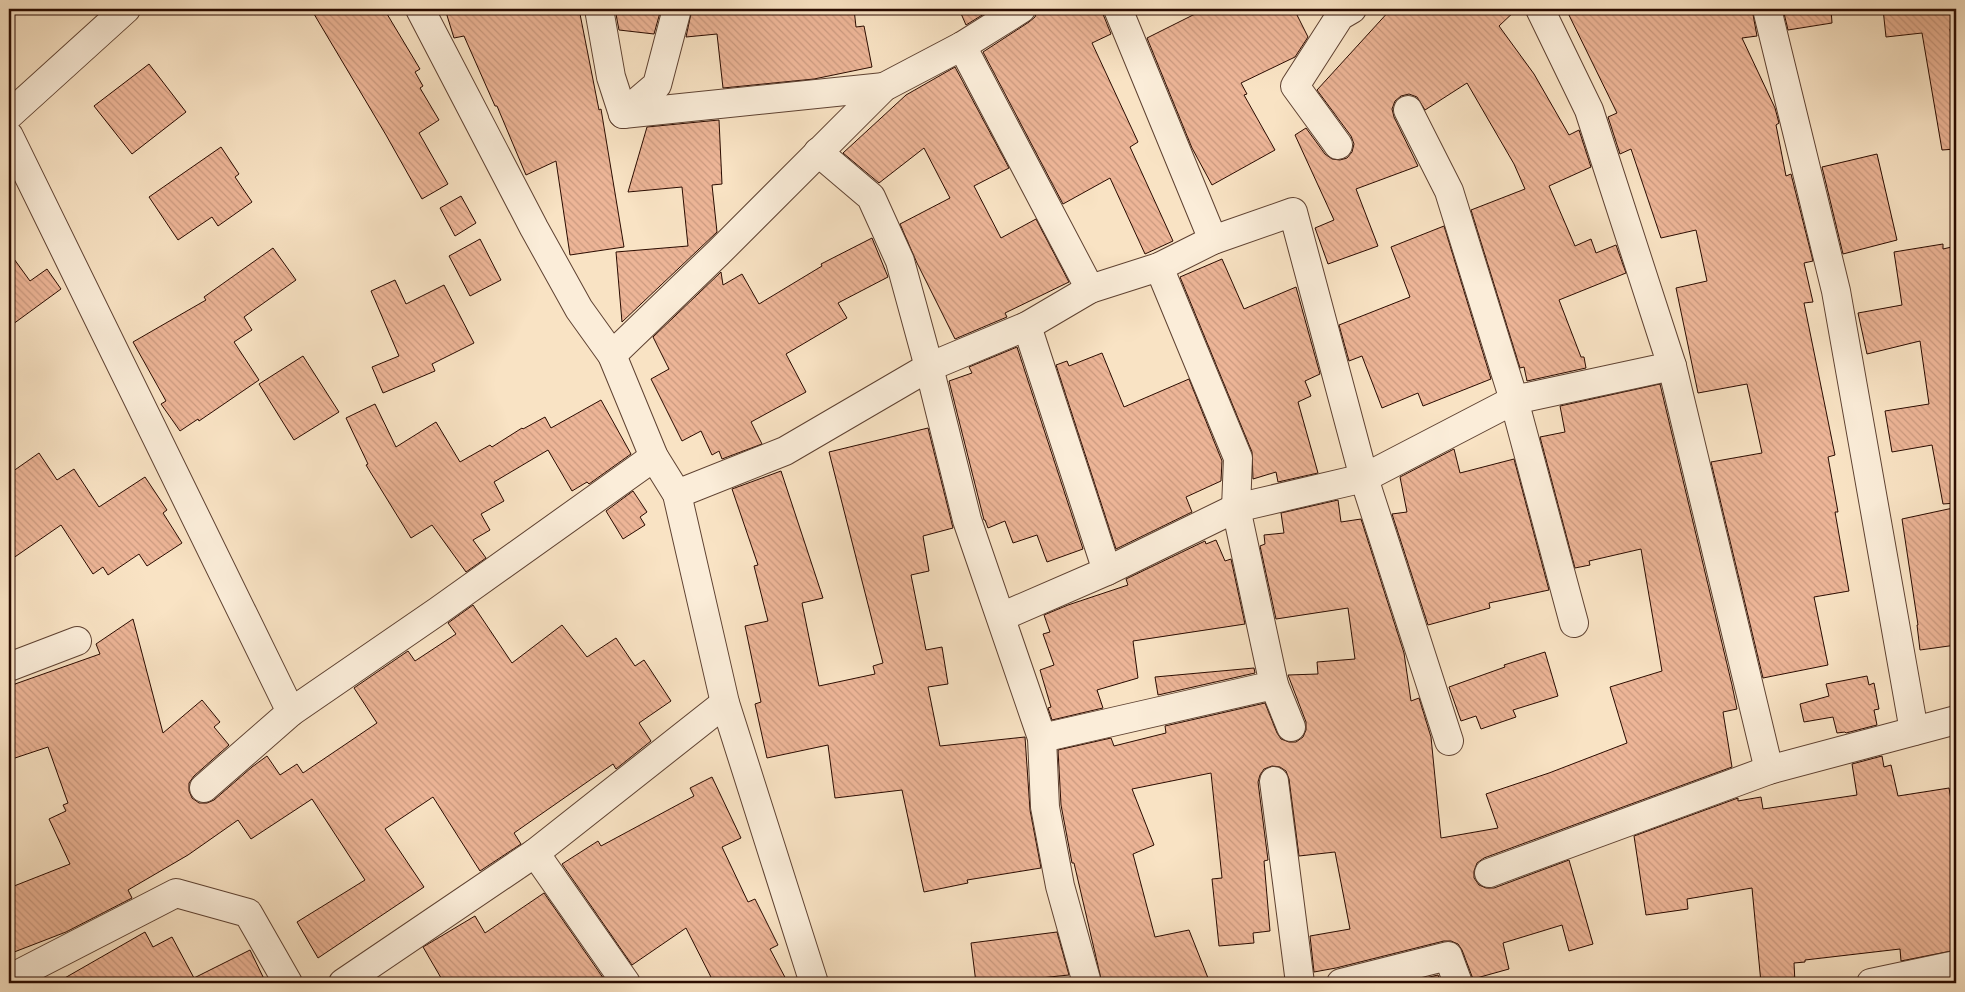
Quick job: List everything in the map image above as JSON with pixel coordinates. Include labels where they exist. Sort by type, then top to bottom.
[{"type":"street","points":[[9,115],[126,9]]},
{"type":"street","points":[[420,9],[534,228],[580,309],[612,355],[654,457],[677,494],[725,703],[814,983]]},
{"type":"street","points":[[599,9],[610,77],[623,114]]},
{"type":"street","points":[[623,114],[657,86],[677,9]]},
{"type":"street","points":[[612,355],[884,87],[962,46],[1022,9]]},
{"type":"street","points":[[1118,9],[1213,240]]},
{"type":"street","points":[[1338,145],[1295,86],[1340,16],[1352,9]]},
{"type":"street","points":[[1540,9],[1589,110],[1672,366],[1769,770]]},
{"type":"street","points":[[1767,9],[1836,291],[1914,731]]},
{"type":"street","points":[[962,46],[1090,289]]},
{"type":"street","points":[[623,114],[884,87]]},
{"type":"street","points":[[1408,110],[1449,191],[1514,400],[1574,624]]},
{"type":"street","points":[[9,136],[290,712]]},
{"type":"street","points":[[818,152],[871,197],[900,261],[929,367],[967,520],[1042,738],[1045,807],[1060,886],[1087,983]]},
{"type":"street","points":[[677,494],[785,451],[929,367],[1027,326],[1090,289],[1159,267],[1213,240],[1293,212],[1364,478],[1450,741]]},
{"type":"street","points":[[1159,267],[1238,458],[1236,508],[1274,685],[1292,727]]},
{"type":"street","points":[[1027,326],[1107,570]]},
{"type":"street","points":[[1001,617],[1107,570],[1236,508],[1364,478],[1514,400],[1672,366]]},
{"type":"street","points":[[204,788],[290,712],[438,611],[654,457]]},
{"type":"street","points":[[9,667],[77,640]]},
{"type":"street","points":[[1042,738],[1274,685]]},
{"type":"street","points":[[343,983],[535,853],[725,703]]},
{"type":"street","points":[[1488,872],[1769,770],[1956,720]]},
{"type":"street","points":[[1274,781],[1300,983]]},
{"type":"street","points":[[535,853],[626,983]]},
{"type":"street","points":[[9,979],[176,892],[248,913],[288,983]]},
{"type":"street","points":[[1341,983],[1448,956],[1458,983]]},
{"type":"street","points":[[1871,983],[1956,965]]},
{"type":"building","points":[[311,9],[384,9],[420,69],[415,72],[423,86],[420,88],[439,120],[419,133],[448,184],[422,199]]},
{"type":"building","points":[[445,9],[579,9],[599,110],[601,109],[624,247],[570,255],[556,161],[526,175],[497,106],[495,106],[464,36],[454,38]]},
{"type":"building","points":[[615,9],[661,9],[654,34],[619,30]]},
{"type":"building","points":[[692,9],[854,9],[856,27],[864,26],[872,67],[814,79],[723,88],[717,34],[686,37]]},
{"type":"building","points":[[959,9],[992,9],[966,25]]},
{"type":"building","points":[[1037,9],[1101,9],[1111,34],[1092,43],[1138,142],[1130,147],[1173,241],[1145,254],[1110,178],[1063,204],[983,52],[1029,22],[1035,17]]},
{"type":"building","points":[[1205,9],[1294,9],[1308,37],[1295,57],[1241,83],[1247,94],[1244,95],[1275,150],[1212,185],[1192,148],[1147,38]]},
{"type":"building","points":[[1391,9],[1517,9],[1499,26],[1534,74],[1569,135],[1579,130],[1591,167],[1549,186],[1575,246],[1591,239],[1596,253],[1616,245],[1626,273],[1559,300],[1581,357],[1584,357],[1586,368],[1527,381],[1524,367],[1520,368],[1471,210],[1525,189],[1514,164],[1467,83],[1425,110],[1417,97],[1409,94],[1401,96],[1395,101],[1392,109],[1394,117],[1418,166],[1356,189],[1378,246],[1328,264],[1315,228],[1334,220],[1295,135],[1306,128],[1325,154],[1332,159],[1340,160],[1347,158],[1352,152],[1354,144],[1351,136],[1317,90]]},
{"type":"building","points":[[1566,9],[1752,9],[1757,36],[1742,38],[1775,108],[1779,123],[1776,125],[1786,176],[1791,174],[1813,261],[1804,263],[1813,302],[1804,303],[1835,455],[1828,457],[1838,512],[1835,512],[1849,591],[1814,597],[1828,665],[1763,678],[1711,462],[1762,453],[1747,384],[1698,393],[1676,288],[1707,281],[1696,230],[1661,238],[1631,149],[1620,154],[1608,117],[1617,113]]},
{"type":"building","points":[[1783,9],[1831,9],[1832,23],[1788,30]]},
{"type":"building","points":[[1883,9],[1956,9],[1956,28],[1950,29],[1956,70],[1956,149],[1942,150],[1922,33],[1886,37]]},
{"type":"building","points":[[149,64],[186,112],[132,154],[94,106]]},
{"type":"building","points":[[955,67],[1009,168],[974,186],[1001,238],[1036,219],[1069,282],[1005,313],[1007,317],[955,339],[900,224],[950,198],[924,148],[879,183],[843,153],[906,95]]},
{"type":"building","points":[[719,120],[722,184],[712,185],[717,232],[622,322],[616,252],[688,246],[682,187],[628,192],[647,127]]},
{"type":"building","points":[[221,147],[239,174],[235,177],[252,202],[218,226],[212,217],[178,240],[149,197]]},
{"type":"building","points":[[1877,154],[1897,240],[1843,254],[1822,167]]},
{"type":"building","points":[[461,196],[476,223],[455,236],[440,208]]},
{"type":"building","points":[[1444,226],[1491,379],[1423,406],[1418,393],[1382,408],[1362,356],[1349,361],[1339,325],[1410,297],[1391,247]]},
{"type":"building","points":[[872,238],[888,277],[838,303],[847,318],[786,354],[806,392],[751,422],[762,444],[722,459],[719,451],[712,455],[701,431],[682,441],[651,379],[669,369],[653,337],[721,272],[723,285],[742,274],[759,304],[822,266],[821,264]]},
{"type":"building","points":[[480,239],[501,280],[470,296],[449,256]]},
{"type":"building","points":[[1943,244],[1943,249],[1956,246],[1956,503],[1943,504],[1932,445],[1892,452],[1885,411],[1929,404],[1920,341],[1867,354],[1858,313],[1902,305],[1894,252]]},
{"type":"building","points":[[273,248],[296,280],[244,317],[252,330],[234,342],[259,380],[199,421],[198,419],[180,431],[161,404],[166,401],[133,342],[206,300],[204,297]]},
{"type":"building","points":[[9,252],[30,281],[47,269],[61,289],[9,327]]},
{"type":"building","points":[[1222,259],[1244,309],[1296,287],[1320,374],[1305,381],[1311,396],[1298,402],[1318,473],[1278,482],[1276,472],[1253,479],[1252,452],[1180,277]]},
{"type":"building","points":[[395,280],[406,304],[444,285],[474,343],[432,364],[435,371],[383,393],[372,367],[399,356],[371,291]]},
{"type":"building","points":[[1017,347],[1083,549],[1047,562],[1037,535],[1013,543],[1005,521],[988,528],[984,520],[949,381],[972,373],[969,367]]},
{"type":"building","points":[[1102,353],[1124,407],[1189,379],[1222,461],[1221,481],[1186,497],[1192,512],[1116,549],[1056,365],[1067,361],[1069,366]]},
{"type":"building","points":[[303,356],[339,412],[294,440],[259,384]]},
{"type":"building","points":[[1660,384],[1737,709],[1723,712],[1732,767],[1484,858],[1477,863],[1474,871],[1474,878],[1479,885],[1486,888],[1494,888],[1569,860],[1593,944],[1569,951],[1562,925],[1503,943],[1509,969],[1473,979],[1462,950],[1458,944],[1451,941],[1444,941],[1314,972],[1310,936],[1350,929],[1335,852],[1299,856],[1289,779],[1286,771],[1280,767],[1272,766],[1264,769],[1258,782],[1268,860],[1264,861],[1270,931],[1253,933],[1254,943],[1219,946],[1212,879],[1222,878],[1211,773],[1132,789],[1154,845],[1133,854],[1155,937],[1189,930],[1210,983],[1102,983],[1074,863],[1072,863],[1061,805],[1058,750],[1111,738],[1114,746],[1166,733],[1165,726],[1265,703],[1281,739],[1296,742],[1303,737],[1306,730],[1306,722],[1288,675],[1318,674],[1317,662],[1355,659],[1348,608],[1276,619],[1260,546],[1265,544],[1264,535],[1284,533],[1281,513],[1338,500],[1341,522],[1361,519],[1404,653],[1411,701],[1419,698],[1431,737],[1441,838],[1498,828],[1486,794],[1549,773],[1627,743],[1610,687],[1662,671],[1641,549],[1589,561],[1590,565],[1575,568],[1540,437],[1565,432],[1560,406]]},
{"type":"building","points":[[601,400],[631,454],[589,484],[587,482],[572,491],[548,450],[494,482],[504,501],[481,514],[490,530],[473,540],[486,558],[466,572],[432,525],[411,538],[366,465],[368,464],[346,418],[375,404],[396,447],[436,422],[460,462],[490,445],[492,447],[522,428],[545,417],[551,428]]},
{"type":"building","points":[[928,428],[953,528],[923,536],[929,571],[911,575],[926,650],[942,647],[948,684],[928,687],[940,746],[1025,737],[1030,810],[1041,868],[967,880],[968,883],[924,892],[902,790],[835,798],[828,745],[767,758],[755,704],[761,702],[745,626],[768,621],[754,566],[758,565],[732,489],[781,471],[823,598],[802,603],[819,686],[875,674],[873,666],[883,663],[829,452]]},
{"type":"building","points":[[1454,449],[1460,473],[1514,459],[1549,590],[1489,603],[1490,608],[1428,625],[1392,514],[1407,512],[1400,477]]},
{"type":"building","points":[[39,453],[57,480],[74,469],[99,507],[145,477],[167,510],[163,513],[182,543],[147,566],[139,554],[108,575],[103,567],[93,574],[61,525],[9,561],[9,474]]},
{"type":"building","points":[[633,491],[647,512],[640,517],[645,525],[623,539],[606,511]]},
{"type":"building","points":[[1953,508],[1956,531],[1956,645],[1920,650],[1902,519]]},
{"type":"building","points":[[1216,540],[1225,561],[1231,559],[1245,624],[1133,641],[1138,678],[1097,690],[1103,708],[1052,720],[1048,708],[1051,707],[1040,670],[1054,665],[1043,634],[1050,632],[1044,615],[1128,585],[1126,579],[1205,541],[1206,544]]},
{"type":"building","points":[[473,605],[512,663],[562,625],[587,657],[616,638],[635,666],[644,660],[671,701],[639,723],[651,741],[616,769],[613,764],[514,833],[521,844],[480,871],[433,797],[385,829],[424,887],[318,958],[297,922],[365,880],[312,799],[251,839],[238,820],[188,855],[128,890],[132,898],[66,932],[9,954],[9,888],[70,864],[49,819],[66,811],[63,805],[68,803],[48,747],[9,760],[9,696],[15,684],[100,654],[96,644],[133,619],[163,733],[202,700],[220,722],[214,727],[229,745],[194,776],[189,783],[189,791],[192,798],[199,803],[207,803],[214,800],[267,756],[280,775],[297,764],[303,773],[377,723],[354,688],[408,651],[415,661],[456,634],[448,623]]},
{"type":"building","points":[[1545,652],[1558,696],[1513,710],[1516,717],[1481,729],[1476,716],[1461,721],[1449,687],[1505,667],[1504,665]]},
{"type":"building","points":[[1254,668],[1255,673],[1158,695],[1155,677]]},
{"type":"building","points":[[1867,676],[1869,685],[1874,683],[1879,709],[1874,710],[1877,725],[1846,733],[1837,733],[1833,717],[1804,722],[1800,704],[1829,696],[1826,684]]},
{"type":"building","points":[[1882,756],[1884,767],[1891,765],[1898,796],[1949,788],[1956,829],[1956,950],[1901,961],[1900,949],[1805,960],[1805,962],[1794,963],[1795,983],[1761,983],[1752,888],[1687,899],[1688,909],[1646,915],[1634,836],[1738,798],[1738,801],[1761,797],[1763,809],[1857,795],[1852,764]]},
{"type":"building","points":[[712,777],[741,838],[722,847],[748,902],[755,899],[778,945],[770,949],[788,983],[714,983],[686,928],[632,965],[562,864],[598,841],[601,846],[694,796],[690,788]]},
{"type":"building","points":[[544,893],[606,982],[444,983],[423,947],[475,916],[485,933]]},
{"type":"building","points":[[145,932],[153,947],[172,937],[194,978],[250,950],[266,983],[56,983]]},
{"type":"building","points":[[1057,932],[1069,975],[1030,979],[1031,983],[976,983],[971,943]]},
{"type":"building","points":[[1438,975],[1441,983],[1409,983],[1409,982]]}]
